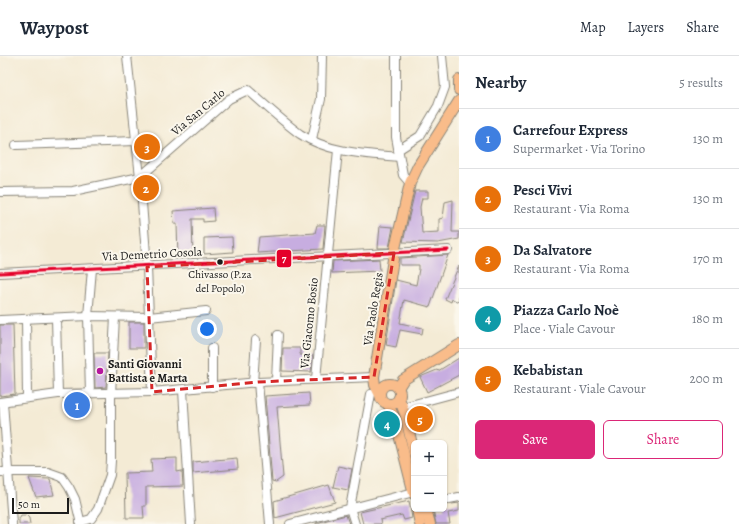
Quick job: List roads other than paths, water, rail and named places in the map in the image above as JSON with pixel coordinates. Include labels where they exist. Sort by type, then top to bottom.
[{"type":"main road","points":[[459,80],[459,90]]},
{"type":"main road","name":"Via Paolo Regis","points":[[375,373],[394,253],[410,183],[418,166],[459,102]]},
{"type":"main road","points":[[388,404],[394,403],[403,380],[459,345]]},
{"type":"main road","points":[[411,442],[398,394],[380,375],[375,373],[375,393],[388,404],[395,419],[411,481]]},
{"type":"main road","points":[[375,393],[384,385],[398,394]]},
{"type":"main road","points":[[418,512],[420,524]]},
{"type":"main road","points":[[427,512],[430,524]]},
{"type":"street","points":[[127,56],[140,176],[147,267],[152,392]]},
{"type":"street","points":[[312,140],[321,99],[322,56]]},
{"type":"street","points":[[396,56],[396,137],[403,175],[410,183]]},
{"type":"street","points":[[398,154],[420,136],[438,106],[445,87],[442,56]]},
{"type":"street","name":"Via San Carlo","points":[[140,176],[229,99],[248,90],[301,134],[312,140],[338,150],[398,154]]},
{"type":"street","points":[[16,145],[136,141]]},
{"type":"street","name":"Via Giacomo Bosio","points":[[316,380],[338,150]]},
{"type":"street","points":[[0,192],[73,191],[140,176]]},
{"type":"street","name":"Via Demetrio Cosola","points":[[0,273],[147,267],[448,250]]},
{"type":"street","points":[[90,394],[88,316],[92,269]]},
{"type":"street","points":[[0,320],[88,316],[149,317],[206,311]]},
{"type":"street","points":[[4,472],[48,472],[62,477],[75,499],[80,523],[91,519],[98,509],[110,475],[114,316]]},
{"type":"street","points":[[56,318],[58,394]]},
{"type":"street","points":[[26,319],[27,397]]},
{"type":"street","points":[[276,381],[278,335]]},
{"type":"street","points":[[256,340],[256,382],[270,524]]},
{"type":"street","points":[[212,348],[212,387]]},
{"type":"street","points":[[12,524],[4,472],[2,402],[27,397],[58,394],[111,394],[183,390],[256,382],[316,380],[375,373]]},
{"type":"street","points":[[183,390],[191,524]]},
{"type":"street","points":[[398,394],[459,392]]},
{"type":"street","points":[[355,524],[350,508],[375,393]]},
{"type":"street","points":[[290,524],[411,494]]},
{"type":"street","points":[[447,499],[459,497]]},
{"type":"place","name":"Da Salvatore","points":[[147,147]]},
{"type":"place","name":"Pesci Vivi","points":[[146,188]]},
{"type":"place","name":"Chivasso (P.za del Popolo)","points":[[220,262]]},
{"type":"place","name":"Santi Giovanni Battista e Marta","points":[[100,371]]},
{"type":"place","name":"Carrefour Express","points":[[77,405]]},
{"type":"place","name":"Kebabistan","points":[[420,419]]},
{"type":"place","name":"Piazza Carlo Noè","points":[[387,424]]}]
